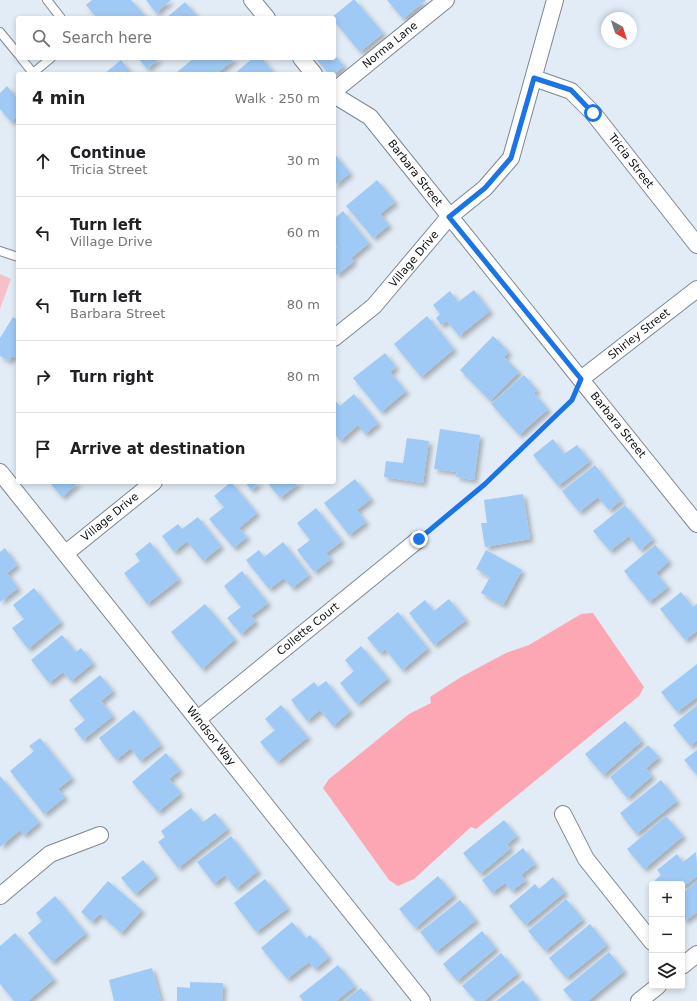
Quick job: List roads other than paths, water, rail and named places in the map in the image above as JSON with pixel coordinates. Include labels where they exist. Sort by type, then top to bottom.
[{"type":"street","points":[[252,0],[265,16]]},
{"type":"street","name":"Norma Lane","points":[[336,89],[446,0]]},
{"type":"street","name":"Village Drive","points":[[336,336],[374,306],[449,217],[485,188],[511,158],[555,0]]},
{"type":"street","points":[[303,60],[312,72]]},
{"type":"street","name":"Tricia Street","points":[[534,78],[571,90],[697,245]]},
{"type":"street","name":"Barbara Street","points":[[336,96],[370,117],[697,524]]},
{"type":"street","name":"Shirley Street","points":[[581,379],[697,289]]},
{"type":"street","name":"Windsor Way","points":[[0,472],[422,1001]]},
{"type":"street","name":"Village Drive","points":[[66,553],[152,484]]},
{"type":"street","name":"Collette Court","points":[[198,719],[419,539]]},
{"type":"street","points":[[562,814],[586,859],[649,938]]},
{"type":"street","points":[[0,896],[50,854],[100,835]]},
{"type":"street","points":[[685,964],[697,954]]},
{"type":"street","points":[[639,1001],[654,989]]},
{"type":"lane","points":[[46,0],[59,16]]},
{"type":"lane","points":[[0,32],[16,52]]},
{"type":"lane","points":[[23,60],[32,72]]},
{"type":"lane","points":[[34,72],[49,60]]},
{"type":"lane","points":[[0,251],[16,255]]}]
